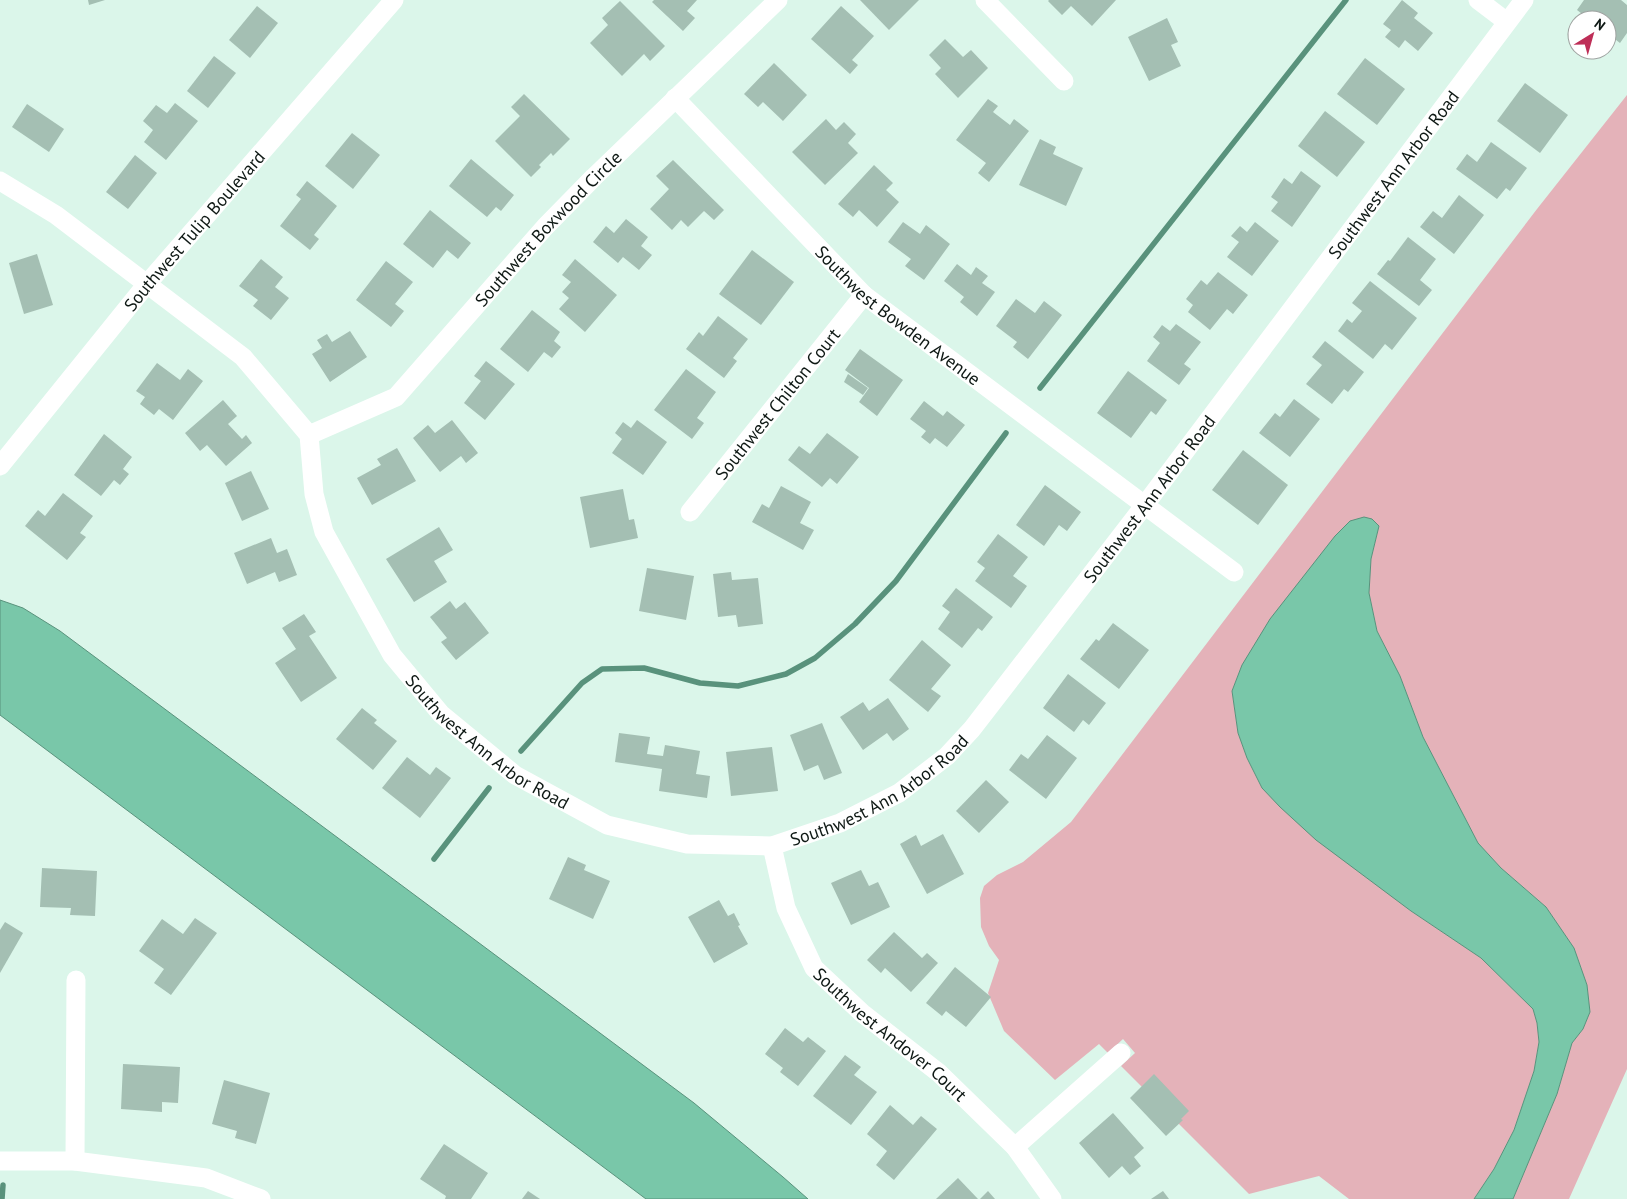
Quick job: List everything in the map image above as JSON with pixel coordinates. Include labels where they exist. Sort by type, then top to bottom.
[{"type":"street","name":"Southwest Tulip Boulevard","points":[[0,466],[146,285],[394,0]]},
{"type":"street","name":"Southwest Boxwood Circle","points":[[308,435],[396,397],[545,227],[675,98],[778,0]]},
{"type":"street","points":[[985,0],[1064,81]]},
{"type":"street","points":[[1478,0],[1507,22]]},
{"type":"street","name":"Southwest Ann Arbor Road","points":[[308,435],[314,494],[324,532],[392,655],[441,714],[515,774],[607,824],[687,844],[772,846],[840,823],[899,793],[947,756],[972,729],[1144,506],[1524,0]]},
{"type":"street","name":"Southwest Bowden Avenue","points":[[675,98],[864,295],[1234,572]]},
{"type":"street","points":[[0,181],[56,215],[243,357],[308,435]]},
{"type":"street","name":"Southwest Chilton Court","points":[[690,512],[864,295]]},
{"type":"street","name":"Southwest Andover Court","points":[[772,846],[786,908],[814,968],[862,1013],[939,1073],[1015,1147],[1052,1199]]},
{"type":"street","points":[[75,1161],[76,980]]},
{"type":"street","points":[[1015,1147],[1122,1053]]},
{"type":"street","points":[[0,1161],[75,1161],[206,1178],[261,1199]]},
{"type":"shaded area","points":[[1627,95],[1627,1069],[1569,1199],[1513,1199],[1557,1094],[1572,1043],[1583,1029],[1590,1012],[1587,985],[1574,948],[1546,907],[1501,868],[1478,843],[1423,737],[1400,676],[1377,631],[1369,593],[1371,559],[1379,526],[1372,519],[1242,665],[1232,691],[1238,733],[1247,758],[1262,788],[1411,911],[1481,958],[1533,1009],[1539,1042],[1534,1071],[1514,1130],[1494,1169],[1474,1199],[1349,1199],[1319,1176],[1249,1194],[1121,1066],[1135,1053],[1123,1039],[1108,1053],[1099,1044],[1055,1080],[1004,1031],[988,993],[999,960],[989,946],[981,927],[980,898],[984,886],[997,875],[1023,862],[1071,822],[1537,209]]},
{"type":"shaded area","points":[[1364,517],[1372,519],[1379,526],[1371,559],[1369,593],[1377,631],[1400,676],[1423,737],[1478,843],[1501,868],[1546,907],[1574,948],[1587,985],[1590,1012],[1583,1029],[1572,1043],[1557,1094],[1513,1199],[1474,1199],[1494,1169],[1514,1130],[1534,1071],[1539,1042],[1533,1009],[1481,958],[1411,911],[1316,840],[1280,807],[1262,788],[1247,758],[1238,733],[1232,691],[1242,665],[1270,619],[1335,536],[1350,521]]},
{"type":"shaded area","points":[[0,600],[23,608],[60,631],[694,1103],[808,1199],[646,1199],[0,715]]},
{"type":"building","points":[[88,0],[105,0],[89,5]]},
{"type":"building","points":[[654,0],[697,0],[687,11],[695,18],[683,31],[652,2]]},
{"type":"building","points":[[860,0],[919,0],[889,30]]},
{"type":"building","points":[[1049,0],[1116,0],[1092,26],[1071,6],[1062,15]]},
{"type":"building","points":[[1402,0],[1418,13],[1414,18],[1433,33],[1418,51],[1405,40],[1399,48],[1385,37],[1391,30],[1383,24]]},
{"type":"building","points":[[1584,0],[1621,0],[1627,5],[1627,33],[1620,43],[1617,41],[1617,10],[1577,10]]},
{"type":"building","points":[[620,1],[665,46],[650,61],[644,54],[622,76],[590,43],[608,25],[602,18]]},
{"type":"building","points":[[257,6],[278,23],[250,58],[229,40]]},
{"type":"building","points":[[841,6],[874,36],[852,60],[858,65],[850,74],[811,39]]},
{"type":"building","points":[[1167,18],[1178,42],[1171,45],[1181,66],[1149,81],[1128,37]]},
{"type":"building","points":[[945,39],[963,57],[971,50],[988,68],[958,98],[935,74],[941,68],[929,55]]},
{"type":"building","points":[[214,56],[236,73],[208,108],[187,91]]},
{"type":"building","points":[[1365,58],[1405,89],[1377,125],[1337,94]]},
{"type":"building","points":[[774,63],[807,95],[783,121],[763,102],[758,107],[744,94]]},
{"type":"building","points":[[1525,83],[1568,115],[1540,153],[1497,121]]},
{"type":"building","points":[[524,94],[570,139],[553,156],[551,153],[539,165],[541,167],[531,177],[495,141],[520,116],[511,107]]},
{"type":"building","points":[[988,99],[998,106],[993,112],[1010,125],[1014,119],[1029,131],[989,182],[978,173],[986,163],[956,140]]},
{"type":"building","points":[[175,103],[198,121],[166,160],[144,142],[153,130],[143,121],[156,105],[167,113]]},
{"type":"building","points":[[27,104],[64,129],[49,152],[12,127]]},
{"type":"building","points":[[1325,111],[1365,142],[1337,177],[1298,146]]},
{"type":"building","points":[[826,119],[836,130],[844,122],[856,134],[848,143],[858,153],[825,185],[792,152]]},
{"type":"building","points":[[352,133],[380,155],[353,189],[325,166]]},
{"type":"building","points":[[1040,139],[1056,147],[1053,154],[1083,168],[1066,206],[1019,185]]},
{"type":"building","points":[[1491,142],[1527,168],[1510,191],[1506,188],[1497,199],[1456,169],[1467,154],[1477,162]]},
{"type":"building","points":[[135,155],[157,173],[128,209],[106,192]]},
{"type":"building","points":[[471,159],[514,195],[501,211],[496,207],[487,217],[449,186]]},
{"type":"building","points":[[673,160],[724,210],[714,220],[704,211],[688,227],[681,220],[672,230],[650,209],[669,189],[656,176]]},
{"type":"building","points":[[874,165],[893,183],[886,190],[899,202],[877,227],[859,210],[853,217],[838,204]]},
{"type":"building","points":[[1301,171],[1321,186],[1292,227],[1271,211],[1278,202],[1271,197],[1284,178],[1292,184]]},
{"type":"building","points":[[307,181],[337,206],[314,235],[319,239],[310,250],[280,226],[301,199],[296,195]]},
{"type":"building","points":[[1459,195],[1484,215],[1454,254],[1420,227],[1433,211],[1442,218]]},
{"type":"building","points":[[430,210],[471,243],[458,259],[447,250],[433,268],[403,244]]},
{"type":"building","points":[[626,219],[648,237],[641,246],[652,255],[639,270],[623,257],[618,263],[593,242],[606,226],[614,233]]},
{"type":"building","points":[[903,222],[920,234],[926,225],[950,244],[924,280],[905,266],[911,259],[888,242]]},
{"type":"building","points":[[1255,222],[1279,241],[1252,276],[1227,257],[1239,242],[1231,236],[1240,226],[1247,232]]},
{"type":"building","points":[[1408,237],[1436,259],[1420,280],[1432,290],[1419,306],[1377,274],[1388,260],[1390,261]]},
{"type":"building","points":[[752,250],[794,282],[761,325],[719,294]]},
{"type":"building","points":[[37,254],[53,305],[24,314],[9,263]]},
{"type":"building","points":[[261,259],[283,277],[275,287],[289,298],[271,320],[253,306],[258,300],[239,286]]},
{"type":"building","points":[[575,259],[617,295],[585,332],[559,309],[569,298],[562,292],[571,282],[562,275]]},
{"type":"building","points":[[386,261],[413,282],[395,304],[404,311],[391,327],[356,300]]},
{"type":"building","points":[[957,264],[971,275],[976,267],[988,276],[982,283],[995,292],[977,316],[960,302],[964,297],[944,281]]},
{"type":"building","points":[[1218,272],[1248,295],[1233,314],[1227,309],[1210,330],[1188,312],[1193,305],[1186,299],[1201,280],[1207,285]]},
{"type":"building","points":[[1370,281],[1417,318],[1392,350],[1385,344],[1373,359],[1338,331],[1347,319],[1352,323],[1362,311],[1352,303]]},
{"type":"building","points":[[1016,299],[1035,313],[1044,301],[1062,315],[1028,359],[1013,347],[1017,342],[996,326]]},
{"type":"building","points":[[532,310],[560,332],[554,341],[561,347],[552,358],[544,352],[528,372],[500,349]]},
{"type":"building","points":[[718,316],[748,339],[733,358],[737,361],[724,378],[686,349],[699,332],[703,336]]},
{"type":"building","points":[[1176,324],[1201,342],[1184,364],[1191,369],[1179,385],[1147,361],[1160,343],[1153,337],[1162,325],[1170,331]]},
{"type":"building","points":[[350,331],[367,357],[330,382],[312,354],[322,348],[317,340],[327,334],[332,342]]},
{"type":"building","points":[[1325,341],[1364,372],[1348,392],[1344,389],[1332,404],[1306,384],[1322,365],[1312,357]]},
{"type":"building","points":[[860,349],[903,380],[877,416],[859,402],[869,388],[845,370]]},
{"type":"building","points":[[486,361],[515,384],[485,420],[464,403],[481,381],[474,376]]},
{"type":"building","points":[[157,363],[180,380],[188,369],[203,381],[173,420],[159,409],[154,415],[140,404],[145,397],[136,391]]},
{"type":"building","points":[[686,369],[716,392],[697,418],[704,423],[692,439],[654,410]]},
{"type":"building","points":[[1128,371],[1167,400],[1156,415],[1151,411],[1131,438],[1097,413]]},
{"type":"building","points":[[848,374],[868,388],[863,395],[844,382]]},
{"type":"building","points":[[1294,399],[1320,419],[1290,457],[1259,433],[1275,413],[1280,417]]},
{"type":"building","points":[[223,400],[237,416],[228,424],[242,439],[246,435],[252,443],[226,466],[207,445],[200,451],[185,433]]},
{"type":"building","points":[[924,401],[943,416],[947,411],[965,425],[947,447],[935,438],[930,444],[921,437],[926,431],[910,419]]},
{"type":"building","points":[[452,420],[478,453],[466,463],[461,456],[440,472],[413,438],[428,425],[435,433]]},
{"type":"building","points":[[637,420],[667,442],[643,475],[612,453],[622,439],[615,433],[623,422],[631,428]]},
{"type":"building","points":[[827,433],[859,457],[837,484],[830,478],[822,487],[788,460],[799,446],[810,454]]},
{"type":"building","points":[[104,434],[132,457],[123,469],[129,474],[120,485],[114,480],[101,496],[74,475]]},
{"type":"building","points":[[397,448],[416,481],[372,505],[357,478],[381,465],[377,459]]},
{"type":"building","points":[[1243,450],[1288,485],[1258,525],[1212,490]]},
{"type":"building","points":[[251,471],[269,509],[242,521],[225,483]]},
{"type":"building","points":[[1045,485],[1081,512],[1067,531],[1059,525],[1044,546],[1016,525]]},
{"type":"building","points":[[781,486],[811,502],[800,523],[814,530],[803,550],[752,522],[762,504],[769,508]]},
{"type":"building","points":[[623,489],[629,520],[634,519],[638,538],[590,548],[580,497]]},
{"type":"building","points":[[63,493],[93,516],[80,533],[86,537],[67,560],[25,526],[38,510],[45,516]]},
{"type":"building","points":[[439,527],[453,550],[434,561],[447,582],[414,602],[386,559]]},
{"type":"building","points":[[998,534],[1028,557],[1013,576],[1027,586],[1011,608],[975,581],[985,568],[977,562]]},
{"type":"building","points":[[271,538],[277,553],[287,549],[297,575],[279,582],[275,572],[247,584],[234,553]]},
{"type":"building","points":[[647,568],[694,576],[686,620],[639,611]]},
{"type":"building","points":[[731,572],[732,580],[758,578],[763,624],[738,627],[736,615],[718,617],[713,574]]},
{"type":"building","points":[[956,588],[993,617],[982,631],[978,628],[962,648],[938,629],[950,612],[942,606]]},
{"type":"building","points":[[450,601],[456,609],[465,602],[489,633],[456,660],[441,642],[447,638],[430,617]]},
{"type":"building","points":[[304,614],[316,632],[309,636],[337,678],[301,702],[275,663],[296,649],[282,628]]},
{"type":"building","points":[[1113,623],[1149,650],[1119,689],[1080,659],[1096,639],[1099,641]]},
{"type":"building","points":[[922,640],[951,665],[931,689],[941,696],[928,712],[889,680]]},
{"type":"building","points":[[1068,674],[1106,703],[1089,725],[1083,720],[1074,732],[1043,708]]},
{"type":"building","points":[[888,698],[909,729],[893,741],[887,733],[863,750],[840,717],[863,702],[869,711]]},
{"type":"building","points":[[362,708],[377,720],[374,723],[397,741],[373,770],[336,739]]},
{"type":"building","points":[[822,723],[842,773],[824,780],[818,765],[804,771],[790,735]]},
{"type":"building","points":[[619,733],[650,737],[647,754],[663,756],[665,745],[700,751],[696,774],[710,776],[707,798],[659,791],[662,769],[615,762]]},
{"type":"building","points":[[1047,735],[1077,758],[1046,799],[1009,770],[1021,754],[1028,759]]},
{"type":"building","points":[[772,747],[778,791],[731,796],[726,752]]},
{"type":"building","points":[[407,757],[430,775],[436,767],[451,778],[420,818],[382,788]]},
{"type":"building","points":[[986,780],[1009,802],[979,833],[956,811]]},
{"type":"building","points":[[943,834],[964,874],[927,894],[900,844],[916,835],[921,846]]},
{"type":"building","points":[[568,857],[586,865],[584,870],[610,881],[593,919],[549,899]]},
{"type":"building","points":[[42,868],[97,871],[95,916],[70,915],[71,908],[40,907]]},
{"type":"building","points":[[861,870],[869,886],[878,882],[890,907],[851,925],[831,883]]},
{"type":"building","points":[[719,900],[728,916],[734,913],[740,925],[738,926],[748,944],[714,963],[688,917]]},
{"type":"building","points":[[195,918],[217,933],[171,995],[154,983],[164,969],[139,951],[162,919],[183,934]]},
{"type":"building","points":[[5,922],[23,933],[0,973],[0,930]]},
{"type":"building","points":[[894,932],[922,958],[927,953],[938,963],[911,992],[885,968],[881,973],[867,960]]},
{"type":"building","points":[[955,967],[991,997],[966,1027],[946,1011],[942,1016],[926,1003]]},
{"type":"building","points":[[785,1028],[803,1042],[808,1037],[826,1051],[798,1086],[780,1072],[783,1068],[765,1054]]},
{"type":"building","points":[[845,1055],[861,1067],[854,1075],[877,1092],[851,1125],[813,1096]]},
{"type":"building","points":[[123,1064],[180,1067],[178,1103],[162,1102],[162,1112],[121,1109]]},
{"type":"building","points":[[1154,1074],[1189,1111],[1181,1119],[1183,1120],[1166,1136],[1130,1098]]},
{"type":"building","points":[[224,1080],[270,1093],[256,1144],[235,1138],[237,1131],[212,1124]]},
{"type":"building","points":[[890,1105],[913,1125],[921,1116],[937,1129],[894,1180],[876,1165],[887,1151],[867,1134]]},
{"type":"building","points":[[1113,1113],[1144,1148],[1134,1157],[1141,1166],[1130,1175],[1122,1166],[1109,1178],[1079,1143]]},
{"type":"building","points":[[444,1144],[488,1173],[471,1199],[445,1199],[446,1196],[420,1179]]},
{"type":"building","points":[[958,1178],[978,1199],[936,1199]]},
{"type":"building","points":[[528,1191],[540,1199],[522,1199]]},
{"type":"building","points":[[988,1191],[995,1199],[980,1199]]},
{"type":"building","points":[[1163,1191],[1169,1199],[1151,1199]]},
{"type":"waterway","points":[[1040,388],[1346,0]]},
{"type":"waterway","points":[[521,751],[582,683],[602,669],[644,668],[700,683],[738,686],[786,674],[815,658],[855,624],[896,581],[1006,433]]},
{"type":"waterway","points":[[434,859],[489,788]]},
{"type":"waterway","points":[[2,1199],[3,1185]]}]
